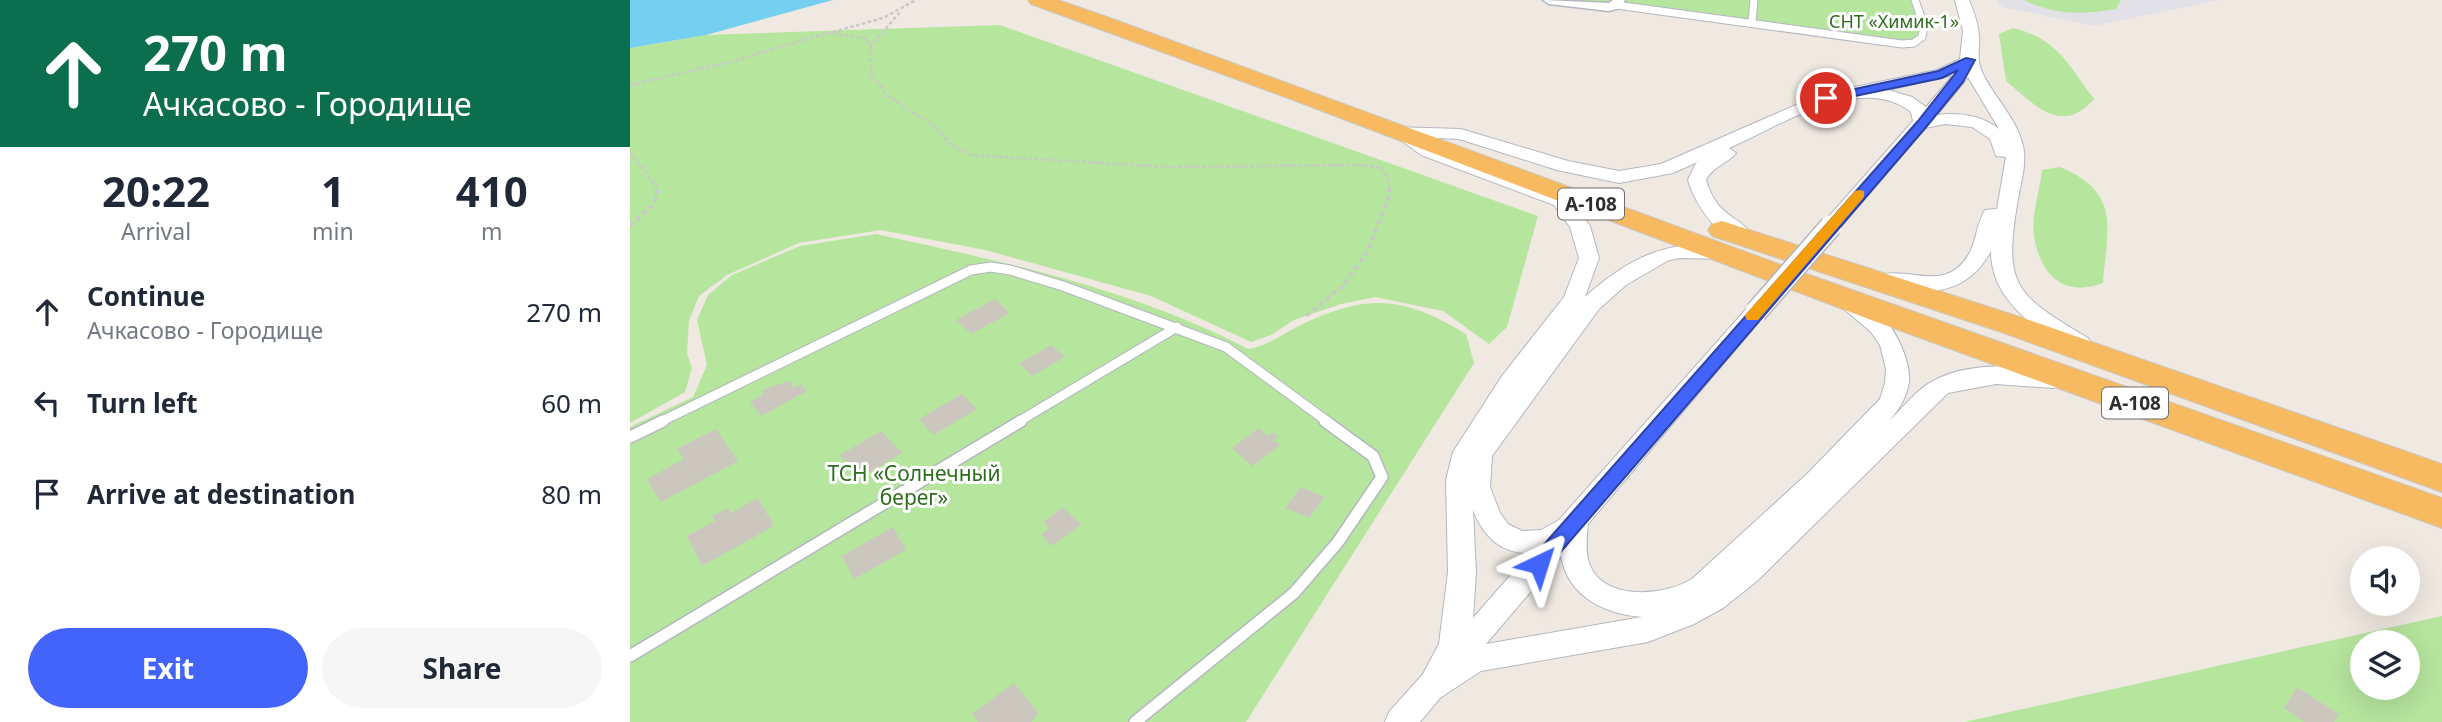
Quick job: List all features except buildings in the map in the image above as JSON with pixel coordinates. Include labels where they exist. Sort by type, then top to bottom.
[{"type":"highway","name":"А-108","points":[[1038,0],[1438,144],[1552,190],[1745,249],[1839,282],[2088,386],[2442,513]]},
{"type":"highway","name":"А-108","points":[[1839,282],[2096,354],[2442,478]]},
{"type":"street","points":[[1549,0],[1609,7],[1617,3]]},
{"type":"street","points":[[1400,722],[1959,79],[1970,60],[1973,44],[1962,0]]},
{"type":"street","points":[[1400,131],[1461,134],[1564,166],[1619,177],[1641,175],[1666,169],[1826,98],[1942,74],[1970,60]]},
{"type":"street","points":[[1970,60],[1974,74],[2013,144],[2015,160],[2002,234],[2002,268],[2013,293],[2024,306],[2050,326],[2096,354]]},
{"type":"street","points":[[1745,249],[1719,221],[1701,196],[1698,180],[1703,167],[1716,158],[1835,102],[1871,94],[1892,95],[1912,103],[1922,113],[1922,124]]},
{"type":"street","points":[[1839,282],[1933,284],[1961,276],[1975,264],[1987,239],[2003,145],[1991,131],[1969,121],[1948,118],[1922,124]]},
{"type":"street","points":[[1400,131],[1427,151],[1561,201],[1580,226],[1589,258],[1574,299],[1510,382],[1465,452],[1460,480],[1462,572],[1459,614],[1453,646],[1432,687]]},
{"type":"street","points":[[1574,523],[1545,541],[1519,542],[1499,532],[1489,518],[1477,487],[1480,454],[1591,304],[1633,268],[1654,258],[1683,250],[1711,252],[1745,249]]},
{"type":"street","points":[[1574,523],[1572,547],[1579,573],[1595,591],[1612,599],[1637,605],[1658,604],[1686,596],[1711,578],[1814,486],[1887,406],[1897,385],[1894,346],[1882,328],[1856,308],[1839,282]]},
{"type":"street","points":[[1432,687],[1475,659],[1648,629],[1684,615],[1713,598],[1747,573],[1940,387],[1963,378],[2021,375],[2088,386]]},
{"type":"lane","points":[[1752,22],[1754,0]]},
{"type":"lane","points":[[1617,3],[1902,44],[1914,43],[1922,37],[1924,26],[1915,0]]},
{"type":"lane","points":[[630,437],[971,270],[991,267],[1010,270],[1063,286],[1226,347],[1373,456],[1382,477],[1338,542],[1294,593],[1135,722]]},
{"type":"lane","points":[[630,656],[1177,327]]},
{"type":"path","points":[[630,85],[730,62],[827,33],[861,26],[916,0]]},
{"type":"path","points":[[870,47],[905,7]]},
{"type":"path","points":[[827,33],[865,38],[870,47],[872,74],[888,96],[938,129],[948,144],[971,155],[1167,167],[1362,164],[1381,168],[1389,179],[1390,194],[1368,250],[1344,285],[1306,316]]},
{"type":"path","points":[[630,152],[658,189],[654,204],[630,226]]},
{"type":"shaded area","points":[[1997,0],[2219,0],[2094,26],[2002,7]]},
{"type":"green space","name":"СНТ «Химик-1»","points":[[1549,0],[1915,0],[1922,37],[1914,43]]},
{"type":"green space","points":[[2024,0],[2121,0],[2116,9],[2080,13],[2046,9]]},
{"type":"green space","points":[[1000,25],[1538,216],[1507,327],[1489,344],[1443,311],[1375,297],[1341,304],[1294,320],[1271,335],[1251,342],[1151,296],[985,250],[881,230],[799,243],[727,275],[699,296],[689,321],[687,353],[692,368],[685,392],[630,423],[630,48],[706,35]]},
{"type":"green space","points":[[2013,28],[2052,46],[2069,64],[2094,99],[2082,110],[2060,116],[2038,107],[2006,81],[1999,34]]},
{"type":"green space","points":[[2060,167],[2080,177],[2093,188],[2102,201],[2108,229],[2103,283],[2077,287],[2056,280],[2048,272],[2037,250],[2034,220],[2042,170]]},
{"type":"green space","name":"ТСН «Солнечный берег»","points":[[876,234],[972,255],[1113,293],[1159,309],[1248,349],[1268,343],[1321,316],[1363,304],[1402,306],[1443,321],[1466,334],[1474,363],[1246,722],[630,722],[630,427],[693,397],[707,365],[697,320],[708,295],[732,275],[800,246]]},
{"type":"green space","points":[[2442,616],[2442,722],[1964,722],[2350,636],[2350,700],[2420,700],[2420,630],[2379,630]]},
{"type":"water","points":[[630,0],[833,0],[706,35],[630,48]]},
{"type":"slow traffic","points":[[1753,316],[1859,194]]},
{"type":"route","points":[[1539,564],[1922,124],[1959,79],[1970,60],[1955,69],[1925,79],[1826,98]]}]
